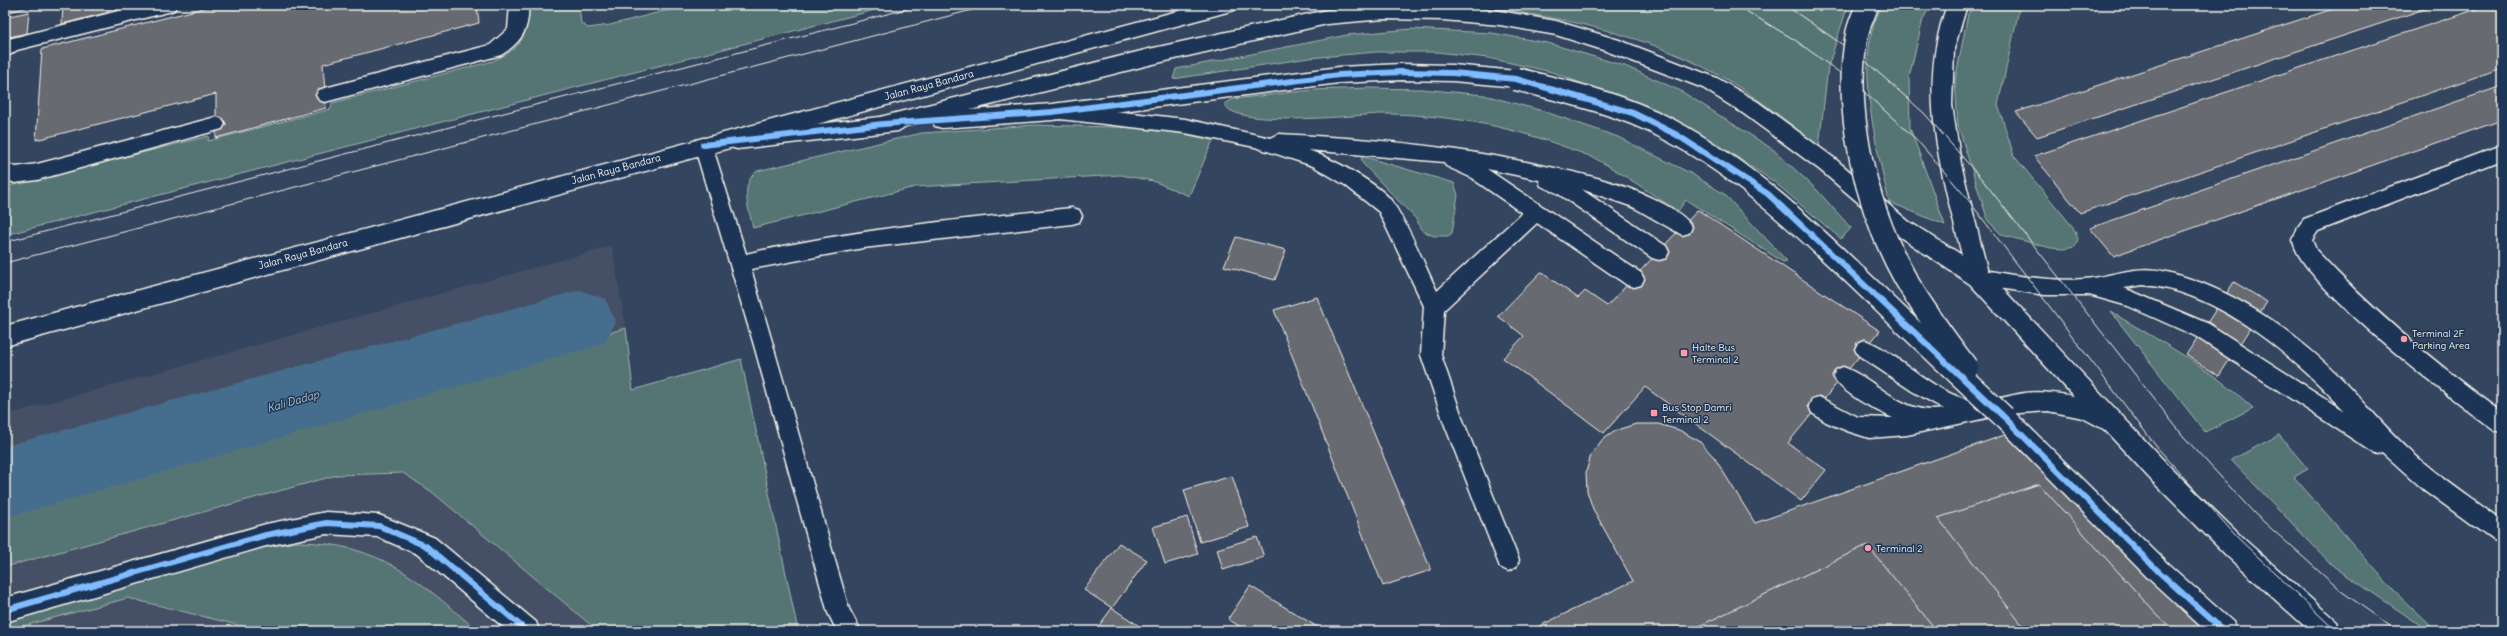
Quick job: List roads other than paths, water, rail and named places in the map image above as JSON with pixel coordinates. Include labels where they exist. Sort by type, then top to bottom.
[{"type":"street","name":"Jalan Raya Bandara","points":[[5,336],[703,145],[1227,5]]},
{"type":"street","points":[[1867,5],[1857,34],[1853,79],[1856,122],[1863,161],[1876,207],[1890,246],[1917,295],[1941,334],[1995,413]]},
{"type":"street","points":[[1956,5],[1944,48],[1942,84],[1946,140],[1978,277]]},
{"type":"street","points":[[883,124],[1149,57],[1327,17],[1384,12],[1443,13],[1500,18],[1556,28],[1612,45],[1710,83],[1786,132],[1901,227],[1978,277],[2120,432],[2236,548],[2328,631]]},
{"type":"street","points":[[703,145],[883,124],[1052,112],[1339,75],[1401,72],[1453,73],[1516,79],[1572,94],[1633,113],[1677,135],[1721,162],[1768,194],[2158,571],[2224,631]]},
{"type":"street","points":[[5,610],[266,535],[326,523],[379,526],[426,546],[527,631]]},
{"type":"lane","points":[[5,51],[10,45],[168,5]]},
{"type":"lane","points":[[325,95],[495,50],[508,42],[519,29],[521,19],[519,5]]},
{"type":"lane","points":[[1052,112],[1185,126],[1255,140],[1319,161],[1352,180],[1386,206],[1434,306],[1431,355],[1454,423],[1508,560]]},
{"type":"lane","points":[[5,171],[15,175],[37,172],[216,124]]},
{"type":"lane","points":[[1255,140],[1426,151],[1494,161],[1599,186],[1628,196],[1652,207],[1682,227]]},
{"type":"lane","points":[[703,145],[764,345],[839,613],[850,631]]},
{"type":"lane","points":[[1426,151],[1477,172],[1634,279]]},
{"type":"lane","points":[[2502,152],[2311,225],[2305,230],[2302,238],[2304,248],[2309,256],[2357,305],[2421,363],[2502,424]]},
{"type":"lane","points":[[1494,161],[1564,188],[1659,252]]},
{"type":"lane","points":[[1434,306],[1536,212]]},
{"type":"lane","points":[[739,264],[781,254],[870,238],[1072,216]]},
{"type":"lane","points":[[2087,287],[2133,276],[2149,276],[2183,286],[2214,299],[2266,330],[2301,355],[2320,372],[2408,463]]},
{"type":"lane","points":[[1978,277],[2016,285],[2087,287],[2132,298],[2202,330],[2408,463],[2502,534]]},
{"type":"lane","points":[[1866,349],[1956,405],[1995,413]]},
{"type":"lane","points":[[1843,376],[1890,408],[1906,415],[1923,419],[1939,419]]},
{"type":"lane","points":[[1818,406],[1849,424],[1871,430],[1939,419],[1995,413],[2037,400],[2057,401],[2095,413],[2120,432]]},
{"type":"waterway","name":"Kali Dadap","points":[[5,482],[580,321]]},
{"type":"tram line","points":[[5,242],[922,5]]},
{"type":"tram line","points":[[5,263],[991,5]]},
{"type":"tram line","points":[[1736,5],[1795,40],[1854,83],[1916,139],[1966,197],[2156,446],[2237,537],[2336,631]]},
{"type":"tram line","points":[[1785,5],[1862,58],[1925,114],[1985,183],[2184,437],[2255,514],[2341,591],[2397,631]]},
{"type":"place","name":"Terminal 2F Parking Area","points":[[2404,339]]},
{"type":"place","name":"Halte Bus Terminal 2","points":[[1684,353]]},
{"type":"place","name":"Bus Stop Damri Terminal 2","points":[[1654,413]]},
{"type":"place","name":"Terminal 2","points":[[1868,548]]}]
